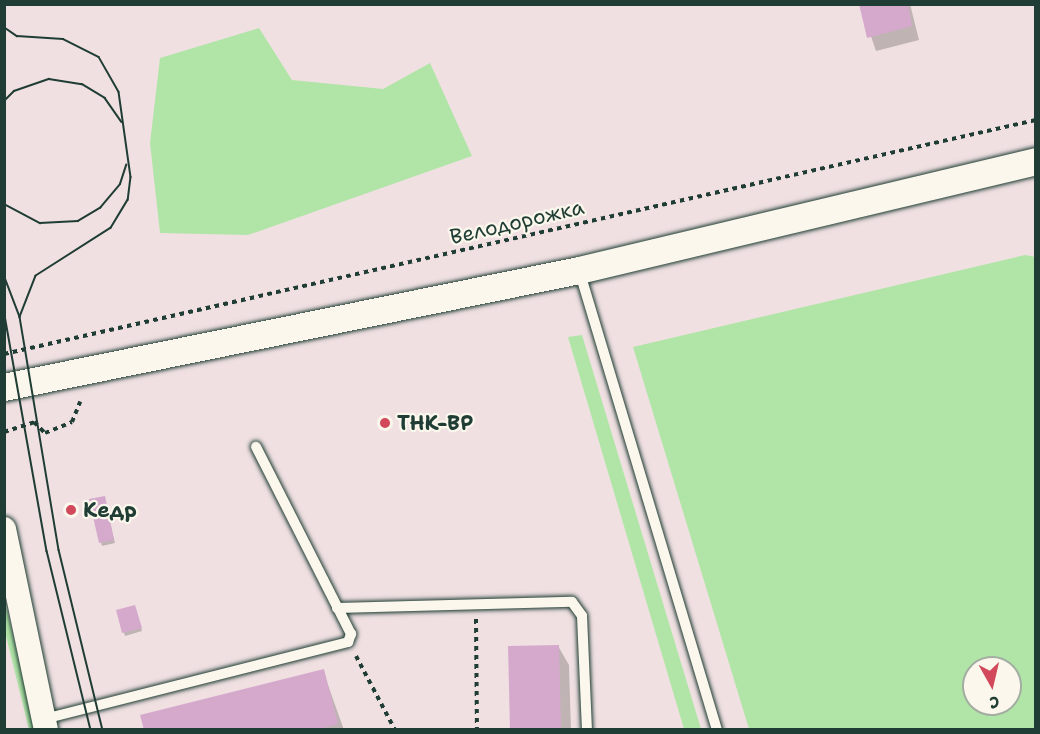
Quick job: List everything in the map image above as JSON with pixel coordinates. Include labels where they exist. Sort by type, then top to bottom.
[{"type":"main road","points":[[4,387],[579,270],[1035,161]]},
{"type":"street","points":[[4,529],[45,724]]},
{"type":"lane","points":[[579,270],[717,729]]},
{"type":"lane","points":[[45,724],[348,642],[351,634],[256,447]]},
{"type":"lane","points":[[338,609],[572,603],[578,608],[587,729]]},
{"type":"path","name":"Велодорожка","points":[[4,354],[1035,120]]},
{"type":"path","points":[[4,432],[34,422],[45,433],[72,422],[80,402]]},
{"type":"path","points":[[476,605],[477,729]]},
{"type":"path","points":[[348,642],[395,729]]},
{"type":"green space","points":[[259,28],[292,80],[383,89],[430,63],[472,156],[248,235],[160,233],[150,143],[160,58]]},
{"type":"green space","points":[[1025,255],[1036,257],[1035,729],[749,729],[633,347]]},
{"type":"green space","points":[[582,335],[701,729],[684,729],[568,337]]},
{"type":"green space","points":[[4,599],[36,729],[29,729],[5,632]]},
{"type":"building","points":[[859,4],[908,4],[912,26],[867,38]]},
{"type":"building","points":[[105,496],[114,540],[99,543],[89,499]]},
{"type":"building","points":[[135,605],[142,628],[122,633],[116,610]]},
{"type":"building","points":[[559,645],[561,730],[510,730],[508,646]]},
{"type":"building","points":[[324,669],[338,724],[317,730],[144,730],[140,715]]},
{"type":"tram line","points":[[4,27],[17,36],[63,39],[99,57],[119,92],[131,177],[128,200],[111,228],[36,276],[20,317]]},
{"type":"tram line","points":[[4,101],[14,91],[49,79],[82,84],[105,98],[122,122]]},
{"type":"tram line","points":[[4,204],[40,223],[78,221],[100,208],[120,184],[126,165]]},
{"type":"tram line","points":[[4,275],[20,317],[59,550],[103,730]]},
{"type":"tram line","points":[[4,310],[47,551],[91,730]]},
{"type":"place","name":"ТНК-ВР","points":[[385,423]]},
{"type":"place","name":"Кедр","points":[[71,510]]}]
